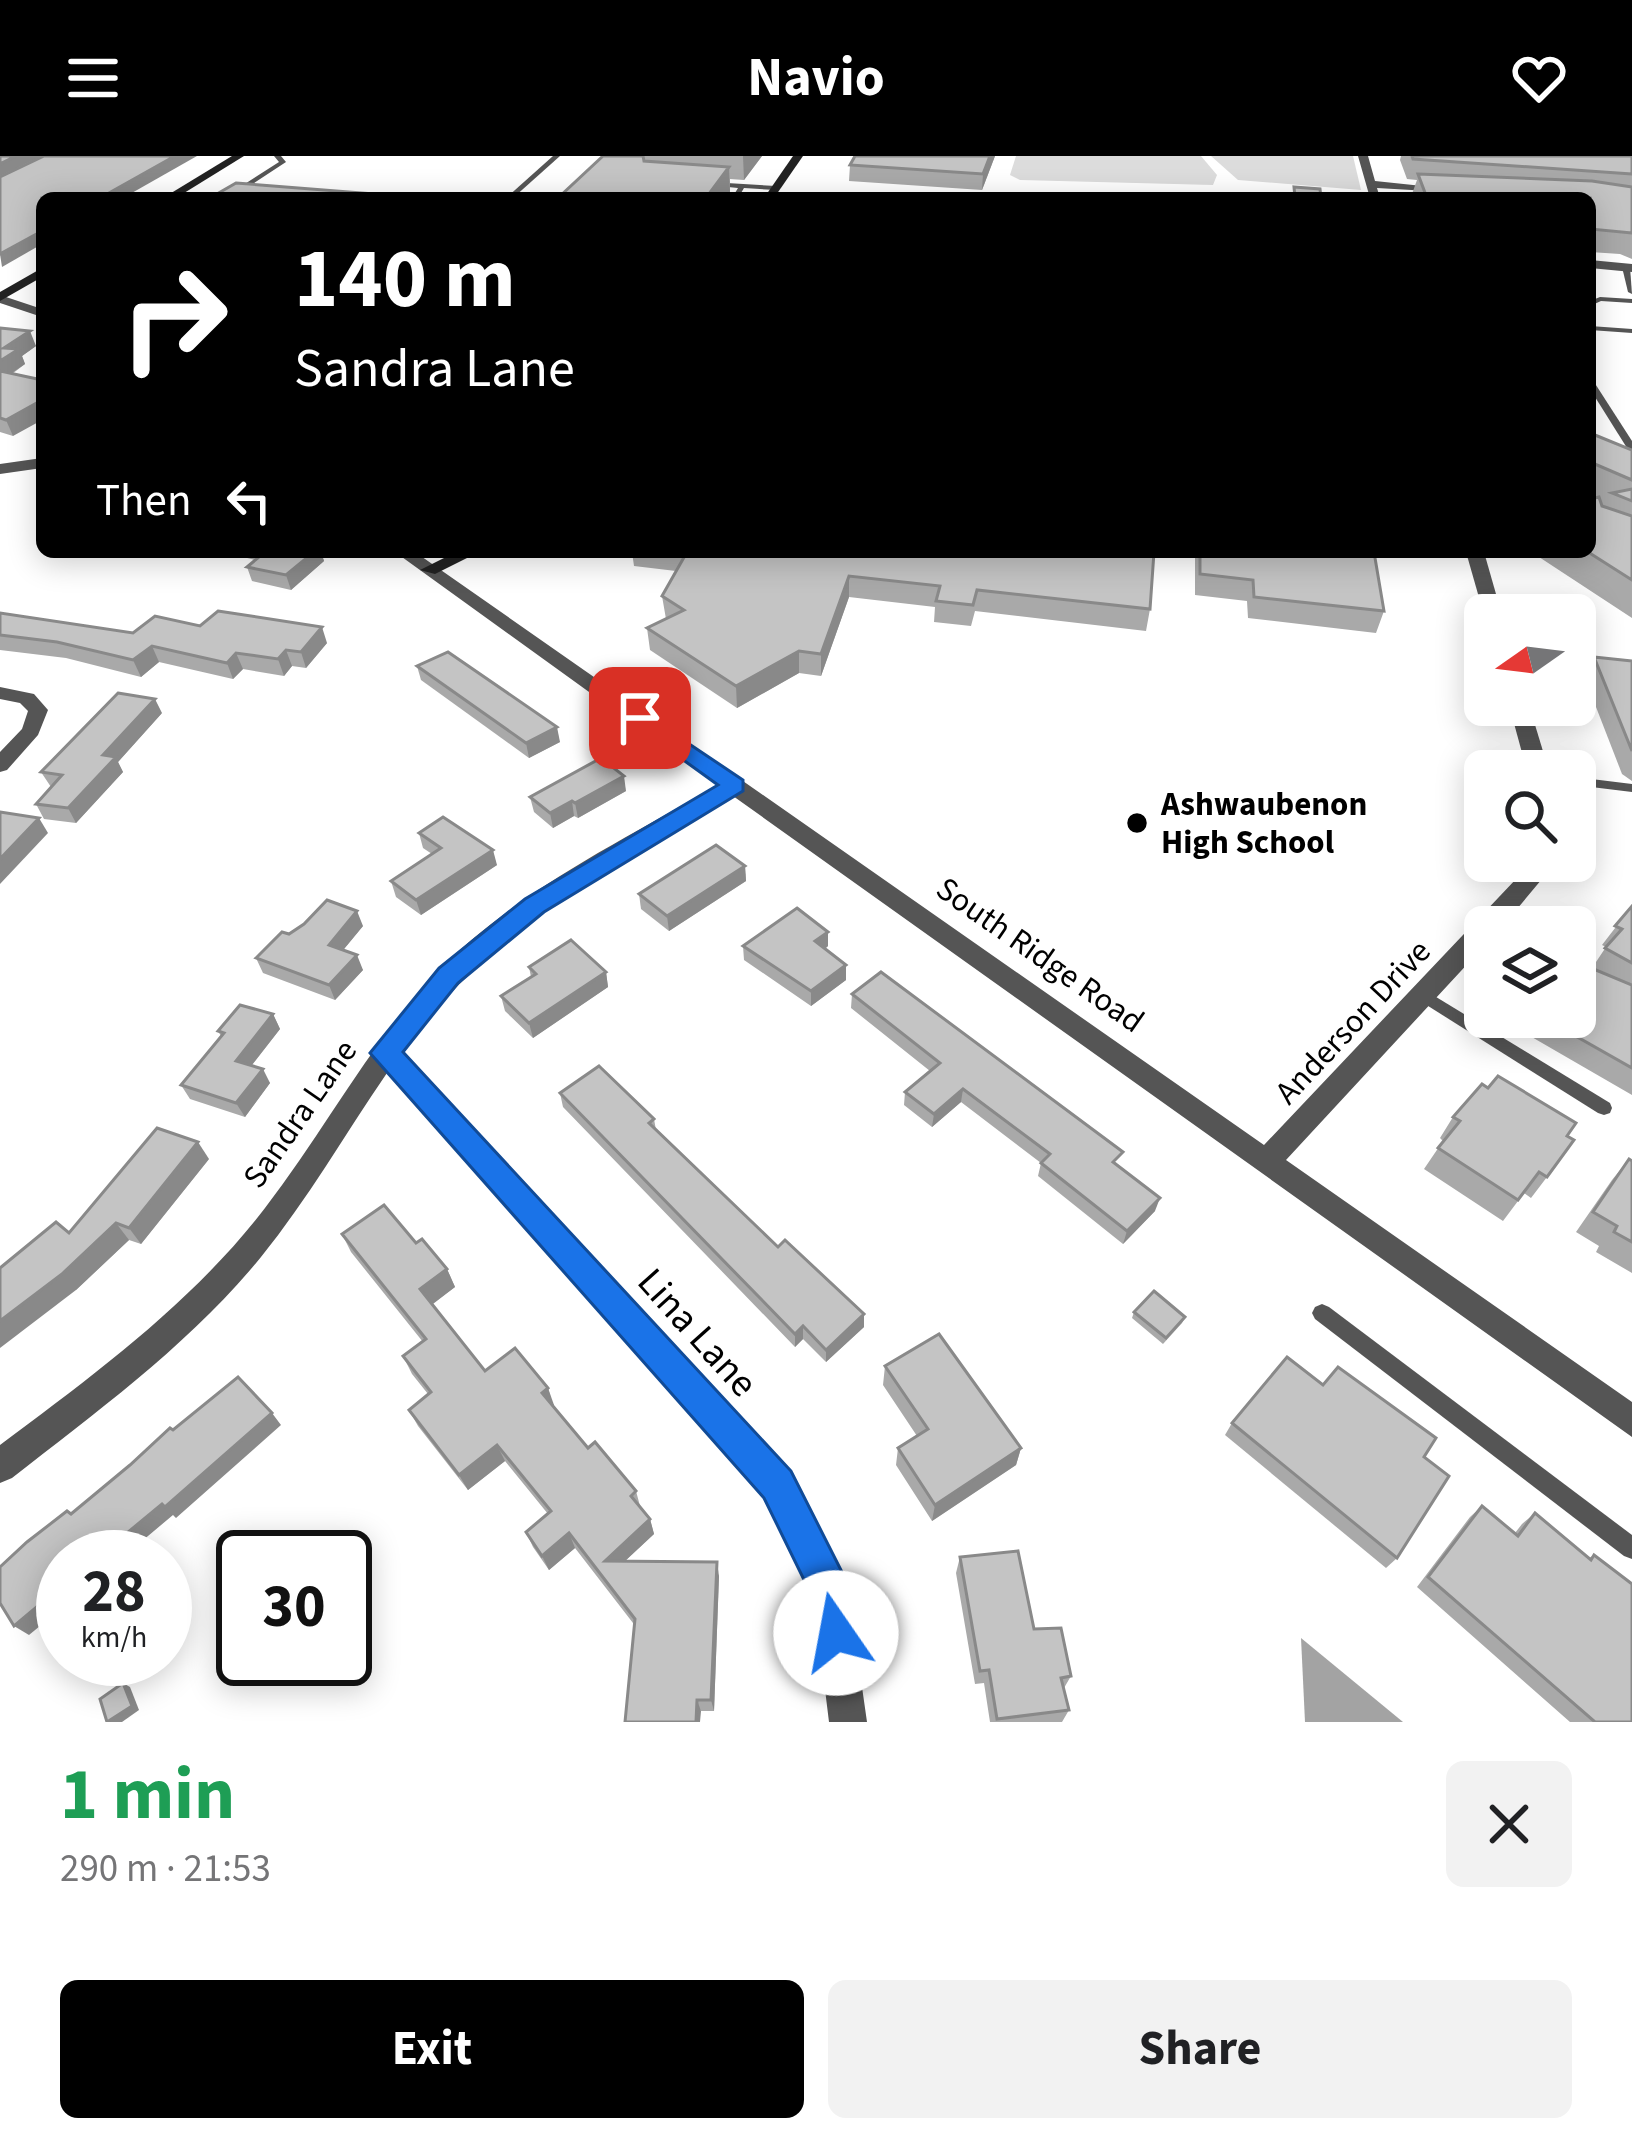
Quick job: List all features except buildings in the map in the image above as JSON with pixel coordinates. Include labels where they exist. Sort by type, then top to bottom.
[{"type":"street","points":[[178,192],[239,156]]},
{"type":"street","points":[[773,192],[798,156]]},
{"type":"street","points":[[1363,156],[1373,192]]},
{"type":"street","points":[[1371,184],[1462,190]]},
{"type":"street","points":[[1596,265],[1629,267]]},
{"type":"street","points":[[0,298],[36,276]]},
{"type":"street","points":[[0,298],[36,311]]},
{"type":"street","points":[[0,469],[36,464]]},
{"type":"street","name":"South Ridge Road","points":[[412,558],[1632,1421]]},
{"type":"street","points":[[429,570],[456,558]]},
{"type":"street","points":[[1477,558],[1487,594]]},
{"type":"street","points":[[0,693],[27,698],[38,710],[32,731],[0,765]]},
{"type":"street","name":"Sandra Lane","points":[[0,1466],[163,1341],[236,1264],[385,1053],[448,976],[535,905],[735,785]]},
{"type":"street","name":"Anderson Drive","points":[[1508,906],[1528,882]]},
{"type":"street","name":"Anderson Drive","points":[[1268,1160],[1464,954]]},
{"type":"street","name":"Lina Lane","points":[[385,1053],[777,1484],[830,1588],[848,1722]]},
{"type":"lane","points":[[239,192],[284,162],[277,156]]},
{"type":"lane","points":[[516,192],[557,156]]},
{"type":"lane","points":[[689,182],[767,192]]},
{"type":"lane","points":[[735,192],[742,187]]},
{"type":"lane","points":[[1596,300],[1632,297],[1629,267]]},
{"type":"lane","points":[[1596,328],[1632,331]]},
{"type":"lane","points":[[1596,391],[1632,448]]},
{"type":"lane","points":[[1596,665],[1632,669]]},
{"type":"lane","points":[[1596,784],[1632,788]]},
{"type":"lane","points":[[1424,995],[1604,1108]]},
{"type":"lane","points":[[1322,1313],[1632,1548]]},
{"type":"shaded area","points":[[1016,156],[1201,156],[1217,175],[1213,185],[1020,180],[1010,175]]},
{"type":"shaded area","points":[[1211,156],[1353,156],[1361,190],[1238,180]]},
{"type":"shaded area","points":[[1301,1638],[1403,1722],[1305,1722]]},
{"type":"place","name":"Ashwaubenon High School","points":[[1137,823]]},
{"type":"route","points":[[640,718],[735,785],[535,905],[448,976],[385,1053],[777,1484],[830,1588],[836,1633]]}]
